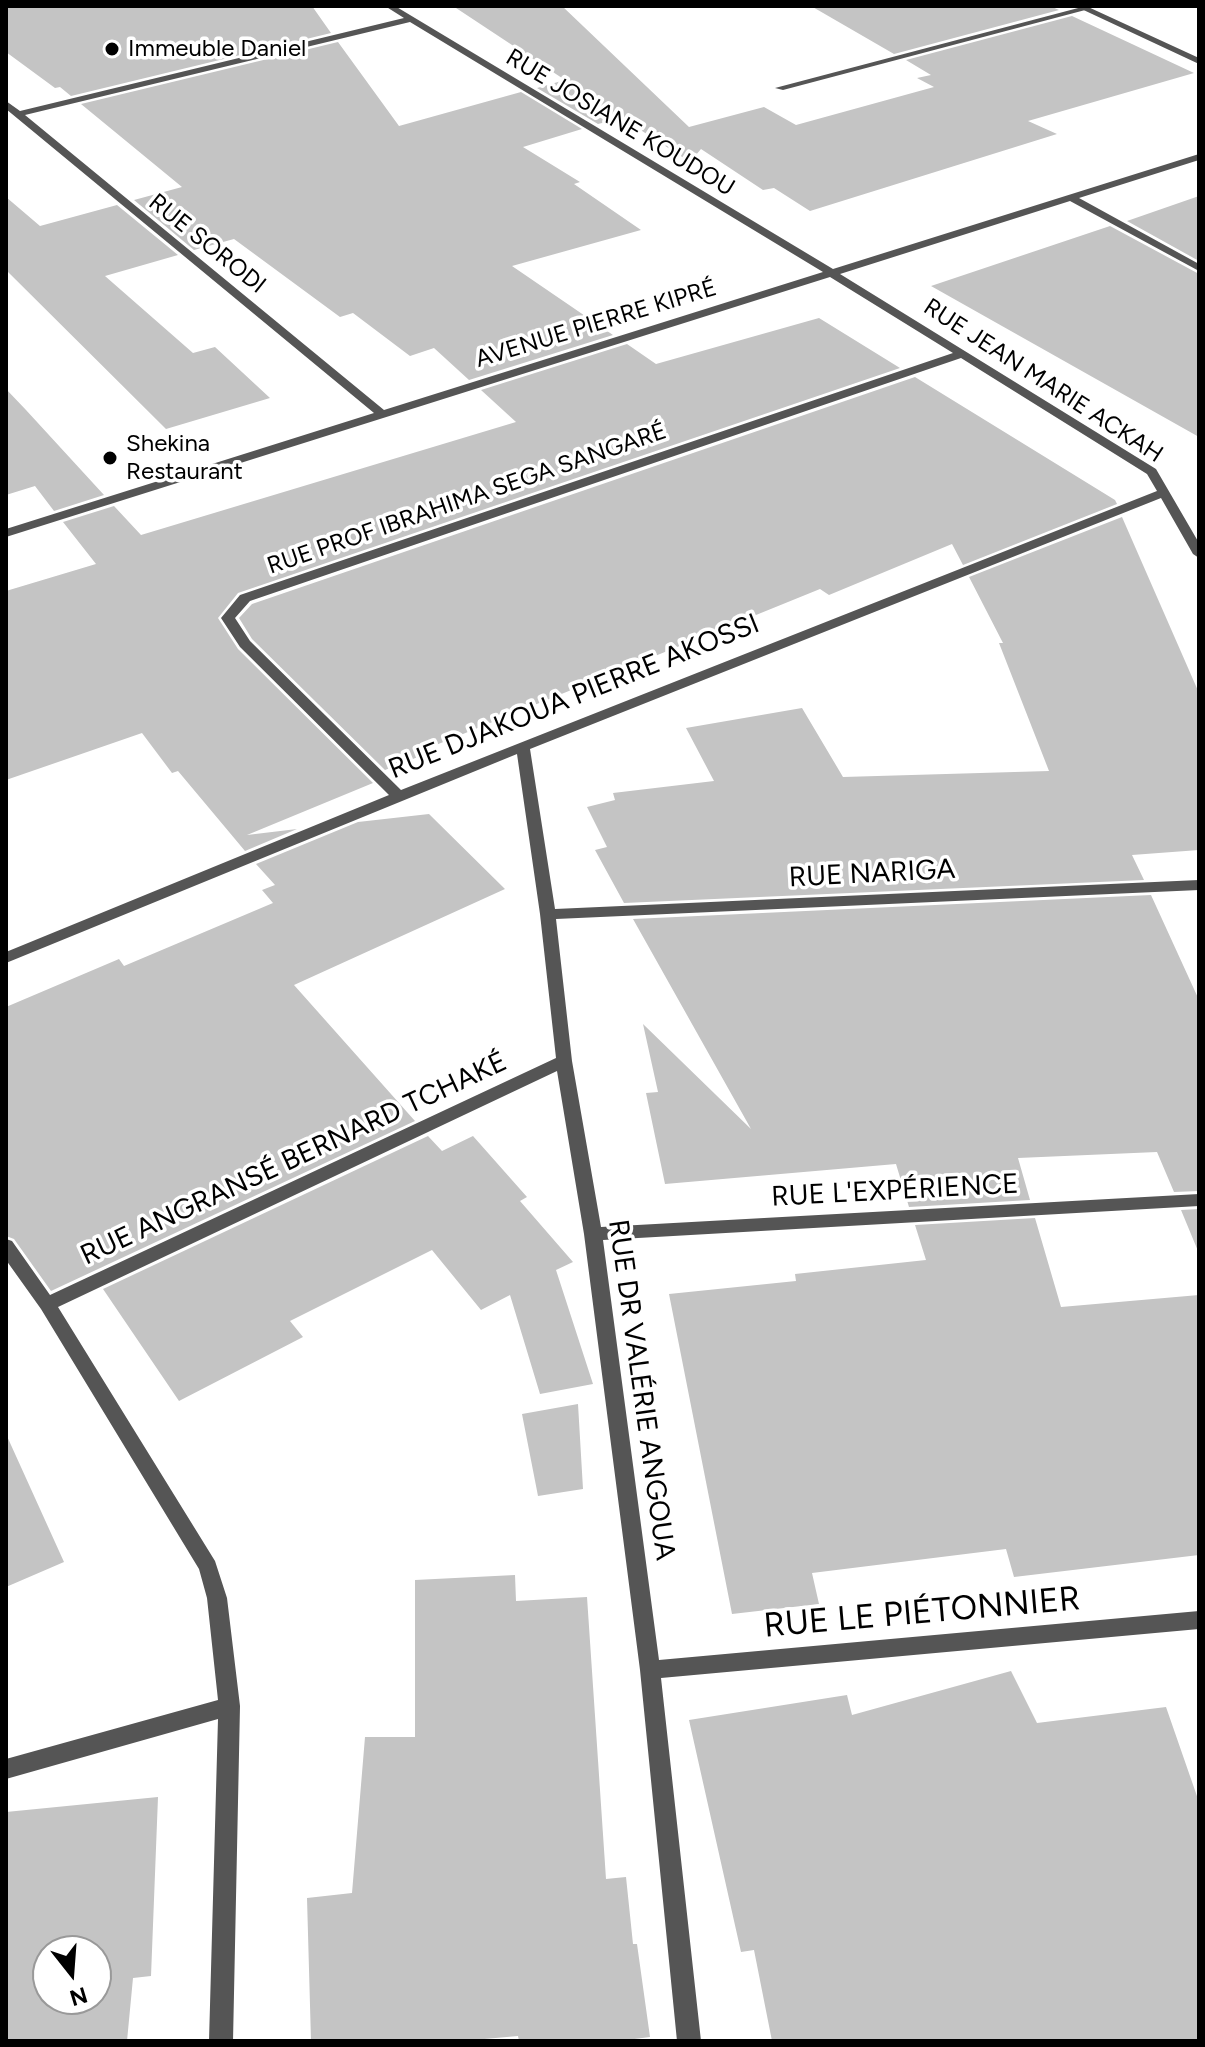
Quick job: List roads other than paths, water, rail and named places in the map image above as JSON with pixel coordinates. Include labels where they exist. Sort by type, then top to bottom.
[{"type":"street","name":"RUE JOSIANE KOUDOU","points":[[389,6],[832,273]]},
{"type":"street","points":[[780,88],[1082,7],[1199,61]]},
{"type":"street","points":[[18,114],[408,20]]},
{"type":"street","name":"RUE SORODI","points":[[6,104],[382,414]]},
{"type":"street","name":"AVENUE PIERRE KIPRÉ","points":[[6,533],[1199,157]]},
{"type":"street","points":[[1070,197],[1199,268]]},
{"type":"street","name":"RUE JEAN MARIE ACKAH","points":[[832,273],[1152,472],[1199,554]]},
{"type":"street","name":"RUE PROF IBRAHIMA SEGA SANGARÉ","points":[[399,796],[245,644],[228,618],[245,598],[962,354]]},
{"type":"street","name":"RUE DJAKOUA PIERRE AKOSSI","points":[[6,958],[399,796],[1164,493]]},
{"type":"street","name":"RUE DR VALÉRIE ANGOUA","points":[[523,748],[548,914],[564,1061],[593,1234],[650,1670],[689,2041]]},
{"type":"street","name":"RUE NARIGA","points":[[548,914],[1199,885]]},
{"type":"street","name":"RUE ANGRANSÉ BERNARD TCHAKÉ","points":[[47,1304],[564,1061]]},
{"type":"street","name":"RUE L'EXPÉRIENCE","points":[[593,1234],[1199,1200]]},
{"type":"street","points":[[6,1246],[47,1304],[208,1567],[217,1598],[229,1706],[221,2041]]},
{"type":"street","name":"RUE LE PIÉTONNIER","points":[[650,1670],[1199,1620]]},
{"type":"street","points":[[6,1769],[229,1706]]},
{"type":"place","name":"Immeuble Daniel","points":[[112,49]]},
{"type":"place","name":"Shekina Restaurant","points":[[110,458]]}]
